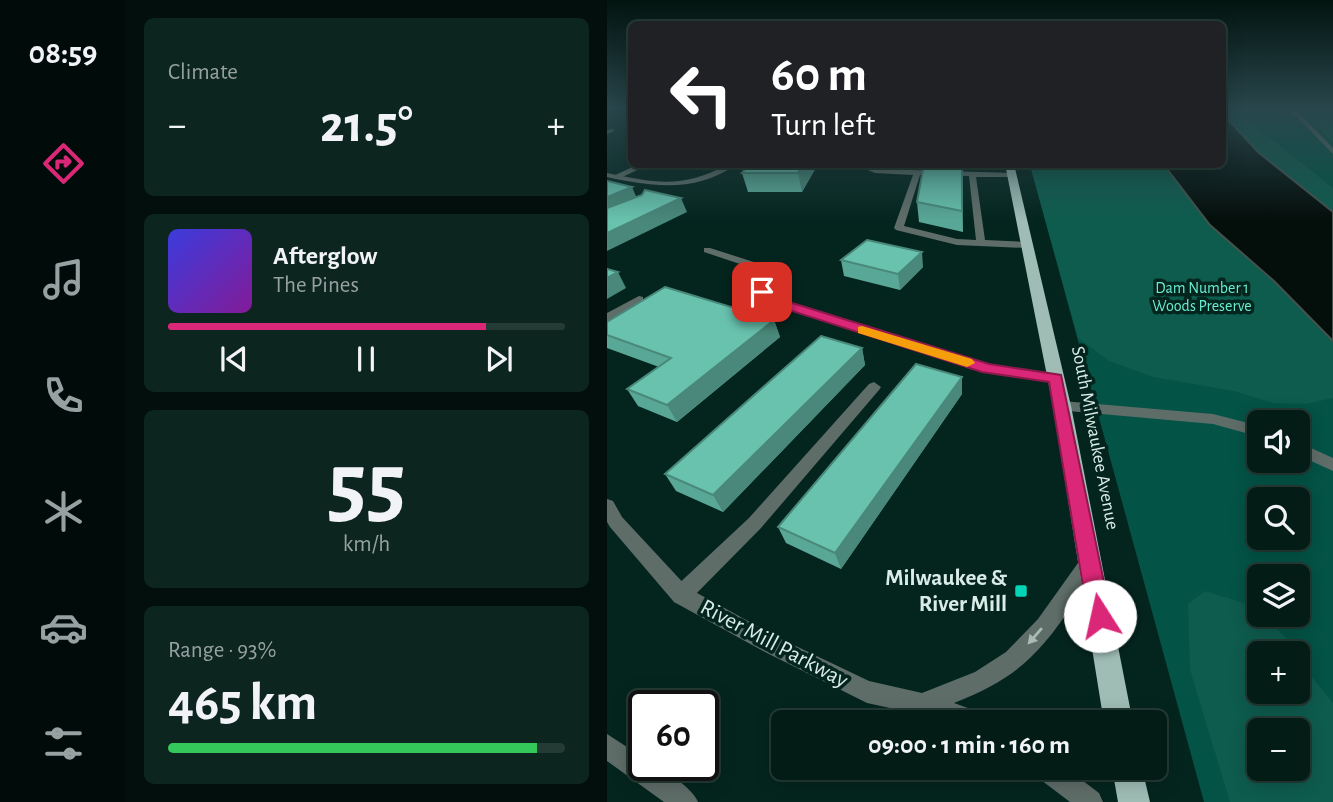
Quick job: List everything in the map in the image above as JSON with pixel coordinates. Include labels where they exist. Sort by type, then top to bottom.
[{"type":"main road","name":"South Milwaukee Avenue","points":[[1010,170],[1062,406],[1117,710]]},
{"type":"main road","points":[[1129,780],[1134,802]]},
{"type":"street","points":[[611,176],[635,168]]},
{"type":"street","points":[[611,176],[655,186],[680,186],[708,178],[727,168]]},
{"type":"street","points":[[867,168],[875,171],[972,174],[1010,170]]},
{"type":"street","points":[[917,173],[899,228],[957,242],[1026,244]]},
{"type":"street","points":[[972,174],[981,243]]},
{"type":"street","points":[[707,250],[756,267],[765,273],[762,292],[769,300],[987,369],[1056,378]]},
{"type":"street","points":[[607,318],[639,299]]},
{"type":"street","points":[[681,595],[755,523],[874,387]]},
{"type":"street","points":[[1062,406],[1213,419],[1247,428]]},
{"type":"street","points":[[1310,454],[1333,465]]},
{"type":"street","name":"River Mill Parkway","points":[[607,506],[616,522],[681,595],[771,645],[867,692],[940,710]]},
{"type":"street","points":[[922,704],[958,691],[1014,661],[1050,619],[1090,562]]},
{"type":"street","points":[[607,746],[685,802]]},
{"type":"street","points":[[1062,780],[1090,802]]},
{"type":"green space","name":"Dam Number 1 Woods Preserve","points":[[1226,146],[1333,146],[1333,802],[1204,802],[1031,168],[1226,168]]},
{"type":"green space","points":[[1253,146],[1281,146],[1333,188],[1333,212]]},
{"type":"green space","points":[[1031,168],[1166,168],[1210,225],[1274,281],[1333,341],[1333,398],[1306,404],[1273,403],[1234,391],[1153,377],[1109,361],[1078,338]]},
{"type":"green space","points":[[1205,591],[1247,604],[1247,627],[1275,627],[1289,641],[1247,641],[1247,704],[1310,704],[1310,672],[1333,703],[1333,802],[1230,802],[1190,670],[1188,604]]},
{"type":"shaded area","points":[[1226,146],[1253,146],[1333,212],[1333,341],[1274,281],[1210,225],[1166,168],[1226,168]]},
{"type":"building","points":[[746,168],[801,168],[798,173],[742,173]]},
{"type":"building","points":[[923,168],[962,168],[962,211],[917,202]]},
{"type":"building","points":[[607,181],[632,187],[607,197]]},
{"type":"building","points":[[645,190],[681,198],[607,233],[607,208],[642,195]]},
{"type":"building","points":[[867,240],[922,252],[898,274],[841,260]]},
{"type":"building","points":[[607,269],[618,272],[607,278]]},
{"type":"building","points":[[665,287],[774,320],[667,405],[627,389],[671,358],[607,335],[607,322]]},
{"type":"building","points":[[821,336],[862,348],[713,495],[665,474]]},
{"type":"building","points":[[916,364],[962,377],[835,553],[778,527]]},
{"type":"slow traffic","points":[[862,330],[967,363]]},
{"type":"place","name":"Milwaukee & River Mill","points":[[1021,591]]},
{"type":"route","points":[[762,292],[769,300],[987,369],[1056,378],[1100,616]]}]
